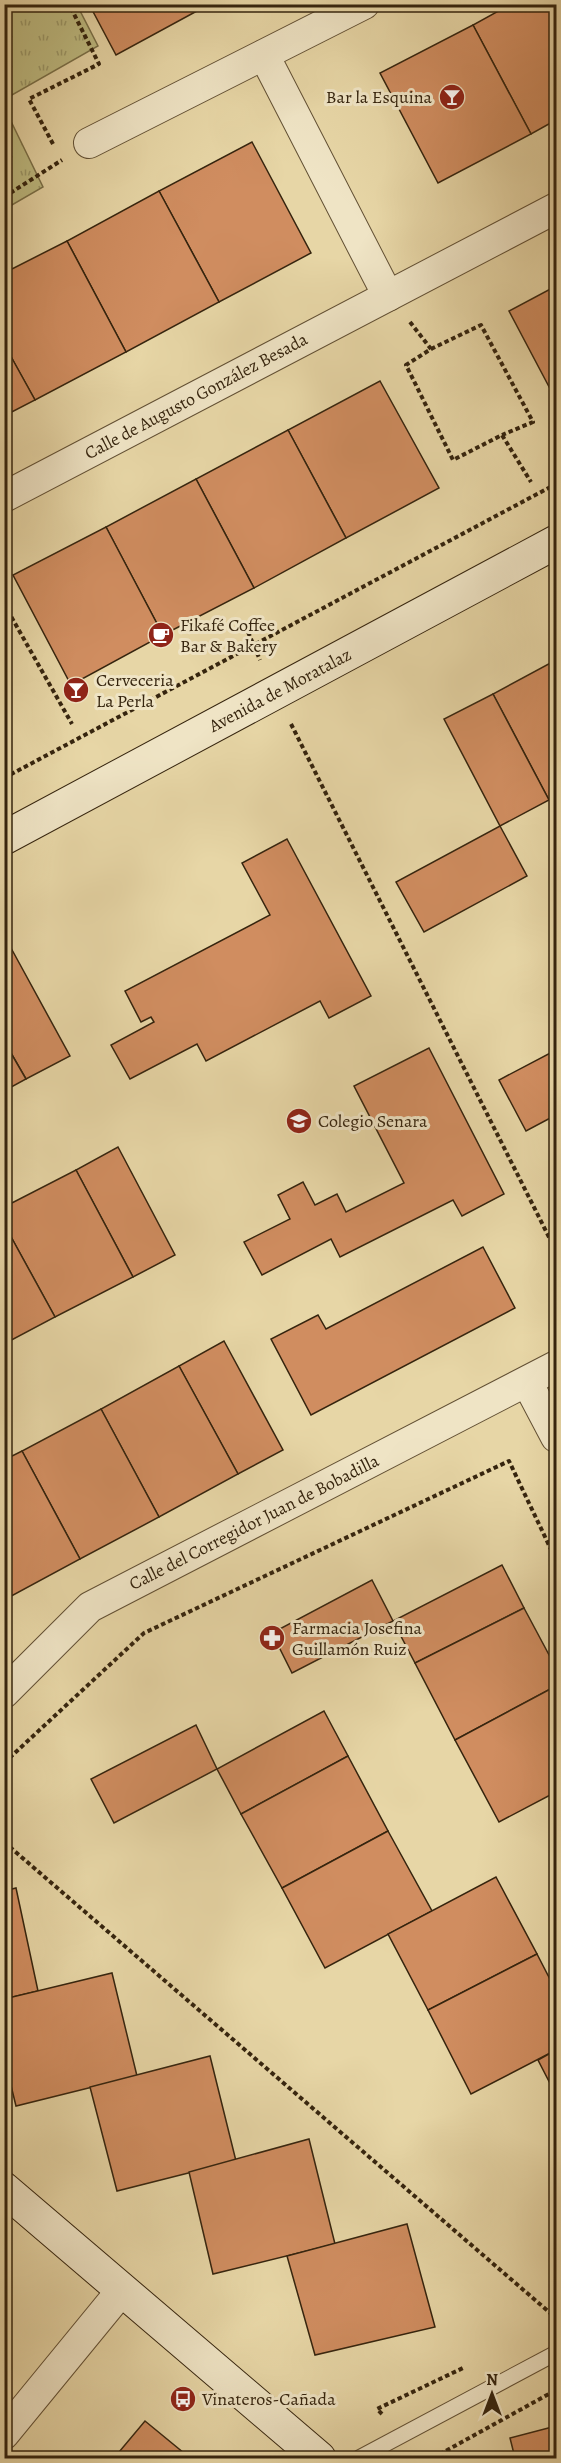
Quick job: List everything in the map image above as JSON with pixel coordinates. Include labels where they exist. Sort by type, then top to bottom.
[{"type":"main road","name":"Avenida de Moratalaz","points":[[4,838],[556,542]]},
{"type":"main road","points":[[4,2189],[319,2458]]},
{"type":"street","points":[[89,143],[364,4]]},
{"type":"street","points":[[264,55],[388,296]]},
{"type":"street","name":"Calle de Augusto González Besada","points":[[4,497],[556,208]]},
{"type":"street","name":"Calle del Corregidor Juan de Bobadilla","points":[[4,1693],[90,1607],[556,1366]]},
{"type":"street","points":[[527,1382],[556,1437]]},
{"type":"street","points":[[4,2434],[122,2290]]},
{"type":"lane","points":[[360,2458],[556,2353]]},
{"type":"path","points":[[62,161],[29,99],[99,64],[69,4]]},
{"type":"path","points":[[4,197],[89,143]]},
{"type":"path","points":[[388,296],[431,349]]},
{"type":"path","points":[[481,326],[533,422],[453,460],[406,365],[431,349],[481,326]]},
{"type":"path","points":[[502,435],[531,482]]},
{"type":"path","points":[[4,778],[556,484]]},
{"type":"path","points":[[4,604],[72,724]]},
{"type":"path","points":[[248,632],[261,660]]},
{"type":"path","points":[[290,723],[556,1251]]},
{"type":"path","points":[[4,1763],[144,1634],[509,1461],[556,1560]]},
{"type":"path","points":[[4,1842],[556,2318]]},
{"type":"path","points":[[433,2458],[556,2390]]},
{"type":"green space","points":[[5,4],[77,5],[98,46],[5,99]]},
{"type":"green space","points":[[5,109],[43,187],[4,209]]},
{"type":"building","points":[[89,4],[207,4],[208,5],[116,55]]},
{"type":"building","points":[[511,4],[556,4],[556,120],[531,134],[473,25]]},
{"type":"building","points":[[473,25],[531,134],[438,183],[380,73]]},
{"type":"building","points":[[252,142],[311,253],[219,302],[159,191]]},
{"type":"building","points":[[159,191],[219,302],[126,352],[67,241]]},
{"type":"building","points":[[67,241],[126,352],[35,400],[4,344],[4,273]]},
{"type":"building","points":[[556,286],[556,400],[509,311]]},
{"type":"building","points":[[4,344],[35,400],[4,416]]},
{"type":"building","points":[[380,381],[439,488],[346,538],[288,430]]},
{"type":"building","points":[[288,430],[346,538],[254,588],[196,479]]},
{"type":"building","points":[[196,479],[254,588],[163,635],[106,527]]},
{"type":"building","points":[[106,527],[163,635],[71,685],[13,575]]},
{"type":"building","points":[[556,660],[556,796],[549,800],[493,694]]},
{"type":"building","points":[[493,694],[549,800],[500,826],[444,719]]},
{"type":"building","points":[[500,826],[527,876],[424,932],[396,882]]},
{"type":"building","points":[[287,839],[371,996],[329,1018],[320,1001],[206,1061],[197,1044],[130,1079],[111,1045],[154,1022],[151,1017],[141,1022],[125,991],[270,915],[242,863]]},
{"type":"building","points":[[556,911],[556,928],[550,915]]},
{"type":"building","points":[[11,948],[70,1056],[26,1079],[4,1041],[4,952]]},
{"type":"building","points":[[4,1041],[26,1079],[4,1091]]},
{"type":"building","points":[[429,1048],[504,1194],[462,1216],[453,1200],[340,1257],[331,1239],[262,1275],[244,1242],[290,1219],[278,1195],[303,1182],[315,1205],[337,1194],[346,1212],[404,1183],[354,1086]]},
{"type":"building","points":[[556,1050],[556,1115],[526,1131],[499,1080]]},
{"type":"building","points":[[118,1147],[175,1255],[133,1277],[76,1170]]},
{"type":"building","points":[[76,1170],[133,1277],[55,1317],[4,1224],[4,1207]]},
{"type":"building","points":[[4,1224],[55,1317],[4,1344]]},
{"type":"building","points":[[483,1247],[515,1308],[311,1415],[271,1339],[318,1315],[326,1329]]},
{"type":"building","points":[[224,1341],[283,1450],[238,1474],[179,1366]]},
{"type":"building","points":[[179,1366],[238,1474],[159,1517],[101,1409]]},
{"type":"building","points":[[101,1409],[159,1517],[80,1559],[22,1451]]},
{"type":"building","points":[[22,1451],[80,1559],[4,1600],[4,1460]]},
{"type":"building","points":[[502,1565],[524,1608],[415,1663],[393,1621]]},
{"type":"building","points":[[372,1580],[393,1621],[292,1673],[272,1633]]},
{"type":"building","points":[[524,1608],[556,1668],[556,1686],[455,1740],[415,1663]]},
{"type":"building","points":[[556,1686],[556,1792],[499,1822],[455,1740]]},
{"type":"building","points":[[324,1711],[348,1756],[241,1814],[217,1769]]},
{"type":"building","points":[[196,1725],[217,1769],[114,1823],[91,1779]]},
{"type":"building","points":[[348,1756],[388,1831],[282,1888],[241,1814]]},
{"type":"building","points":[[388,1831],[432,1911],[325,1968],[282,1888]]},
{"type":"building","points":[[496,1877],[537,1954],[428,2010],[388,1934]]},
{"type":"building","points":[[16,1888],[38,1991],[4,1999],[4,1891]]},
{"type":"building","points":[[537,1954],[556,1991],[556,2050],[471,2094],[428,2010]]},
{"type":"building","points":[[112,1973],[137,2076],[16,2106],[4,2057],[4,1999]]},
{"type":"building","points":[[556,2050],[556,2095],[538,2060]]},
{"type":"building","points":[[210,2056],[236,2161],[117,2191],[90,2087]]},
{"type":"building","points":[[309,2139],[335,2244],[213,2274],[189,2172]]},
{"type":"building","points":[[407,2224],[435,2327],[315,2355],[287,2256]]},
{"type":"building","points":[[145,2421],[190,2458],[114,2458]]},
{"type":"building","points":[[556,2426],[556,2458],[515,2458],[510,2438]]},
{"type":"place","name":"Bar la Esquina","points":[[452,97]]},
{"type":"place","name":"Fikafé Coffee Bar & Bakery","points":[[161,635]]},
{"type":"place","name":"Cerveceria La Perla","points":[[76,690]]},
{"type":"place","name":"Colegio Senara","points":[[299,1121]]},
{"type":"place","name":"Farmacia Josefina Guillamón Ruiz","points":[[272,1638]]},
{"type":"place","name":"Vinateros-Cañada","points":[[183,2399]]}]
